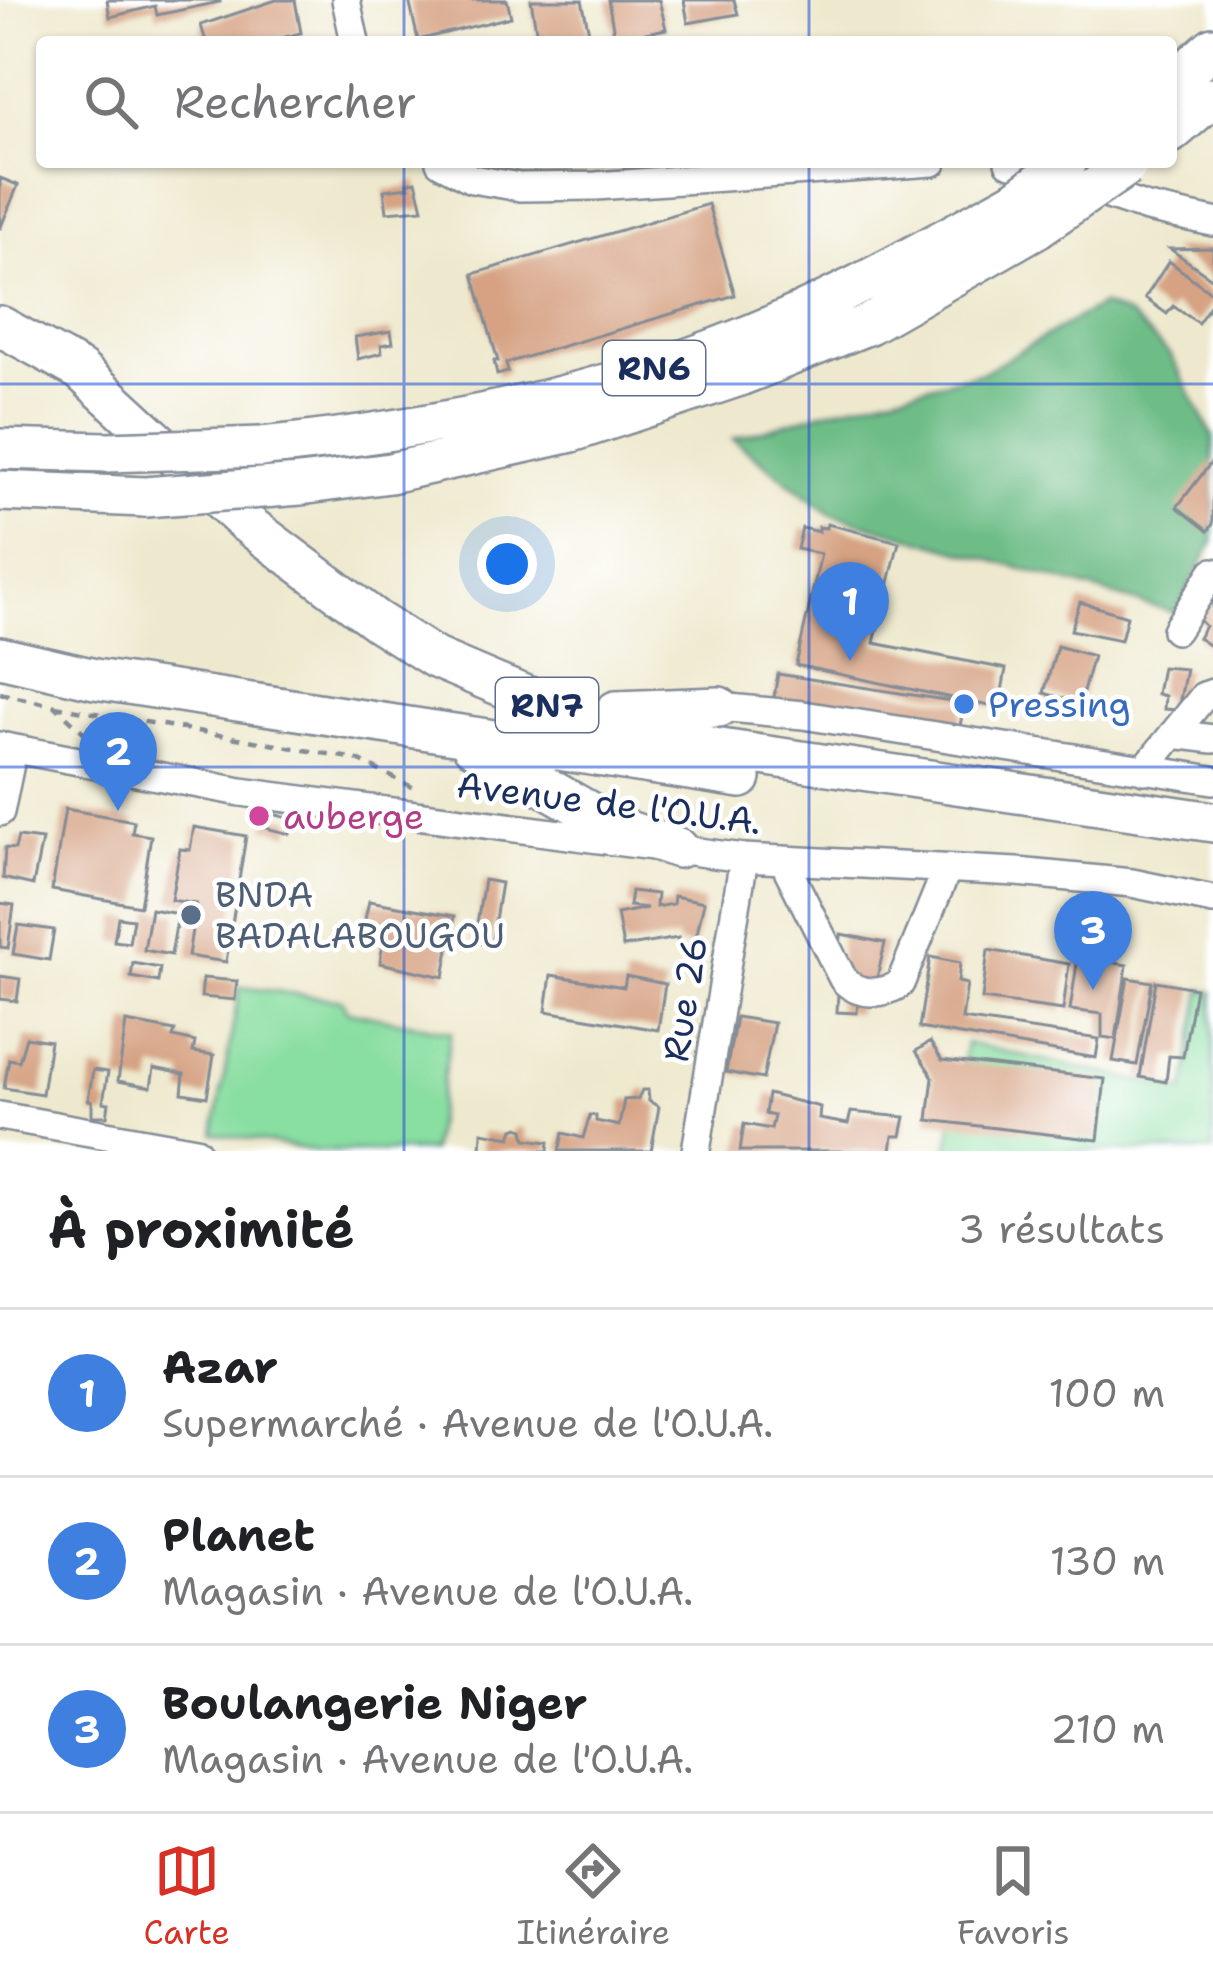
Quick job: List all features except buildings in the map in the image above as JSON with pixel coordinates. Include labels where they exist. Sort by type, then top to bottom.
[{"type":"highway","points":[[1177,79],[1213,46]]},
{"type":"highway","points":[[1177,128],[1213,97]]},
{"type":"highway","name":"RN6","points":[[0,490],[145,497],[300,485],[390,473],[572,432],[737,377],[868,324],[1059,168]]},
{"type":"highway","name":"RN6","points":[[0,449],[107,452],[262,447],[376,435],[560,397],[718,348],[856,289],[1021,197],[1117,168]]},
{"type":"highway","name":"RN7","points":[[0,326],[80,370],[245,523],[377,621],[435,658],[568,713],[714,748],[1213,822]]},
{"type":"highway","name":"RN7","points":[[0,657],[95,680],[1213,848]]},
{"type":"highway","points":[[568,713],[719,707]]},
{"type":"highway","points":[[457,736],[614,826],[678,848]]},
{"type":"street","points":[[346,0],[355,36]]},
{"type":"street","points":[[451,168],[472,179],[539,187],[838,168]]},
{"type":"street","points":[[1021,197],[1147,208],[1213,222]]},
{"type":"street","points":[[1176,631],[1213,572]]},
{"type":"street","points":[[1144,770],[1204,696],[1213,693]]},
{"type":"street","points":[[719,707],[803,715],[1213,780]]},
{"type":"street","points":[[1173,734],[1213,739]]},
{"type":"street","points":[[0,812],[6,747]]},
{"type":"street","name":"Avenue de l'O.U.A.","points":[[6,747],[241,792],[745,859],[1132,883],[1213,900]]},
{"type":"street","name":"Rue 26","points":[[696,1151],[745,859]]},
{"type":"street","points":[[783,860],[843,979],[851,988],[884,993],[900,984],[947,869]]},
{"type":"street","points":[[0,1116],[196,1151]]},
{"type":"path","points":[[0,693],[356,759],[419,791]]},
{"type":"path","points":[[55,706],[120,767]]},
{"type":"green space","points":[[1101,305],[1129,316],[1171,356],[1213,437],[1213,542],[1175,613],[831,514],[733,439],[983,372]]},
{"type":"green space","points":[[240,987],[342,1000],[347,1011],[451,1032],[431,1151],[318,1151],[214,1133]]},
{"type":"green space","points":[[1202,989],[1213,992],[1213,1151],[948,1151],[966,1043],[1185,1091]]},
{"type":"place","name":"Azar","points":[[850,661]]},
{"type":"place","name":"Pressing","points":[[964,704]]},
{"type":"place","name":"Planet","points":[[118,811]]},
{"type":"place","name":"auberge","points":[[259,816]]},
{"type":"place","name":"BNDA BADALABOUGOU","points":[[191,915]]},
{"type":"place","name":"Boulangerie Niger","points":[[1093,990]]}]
